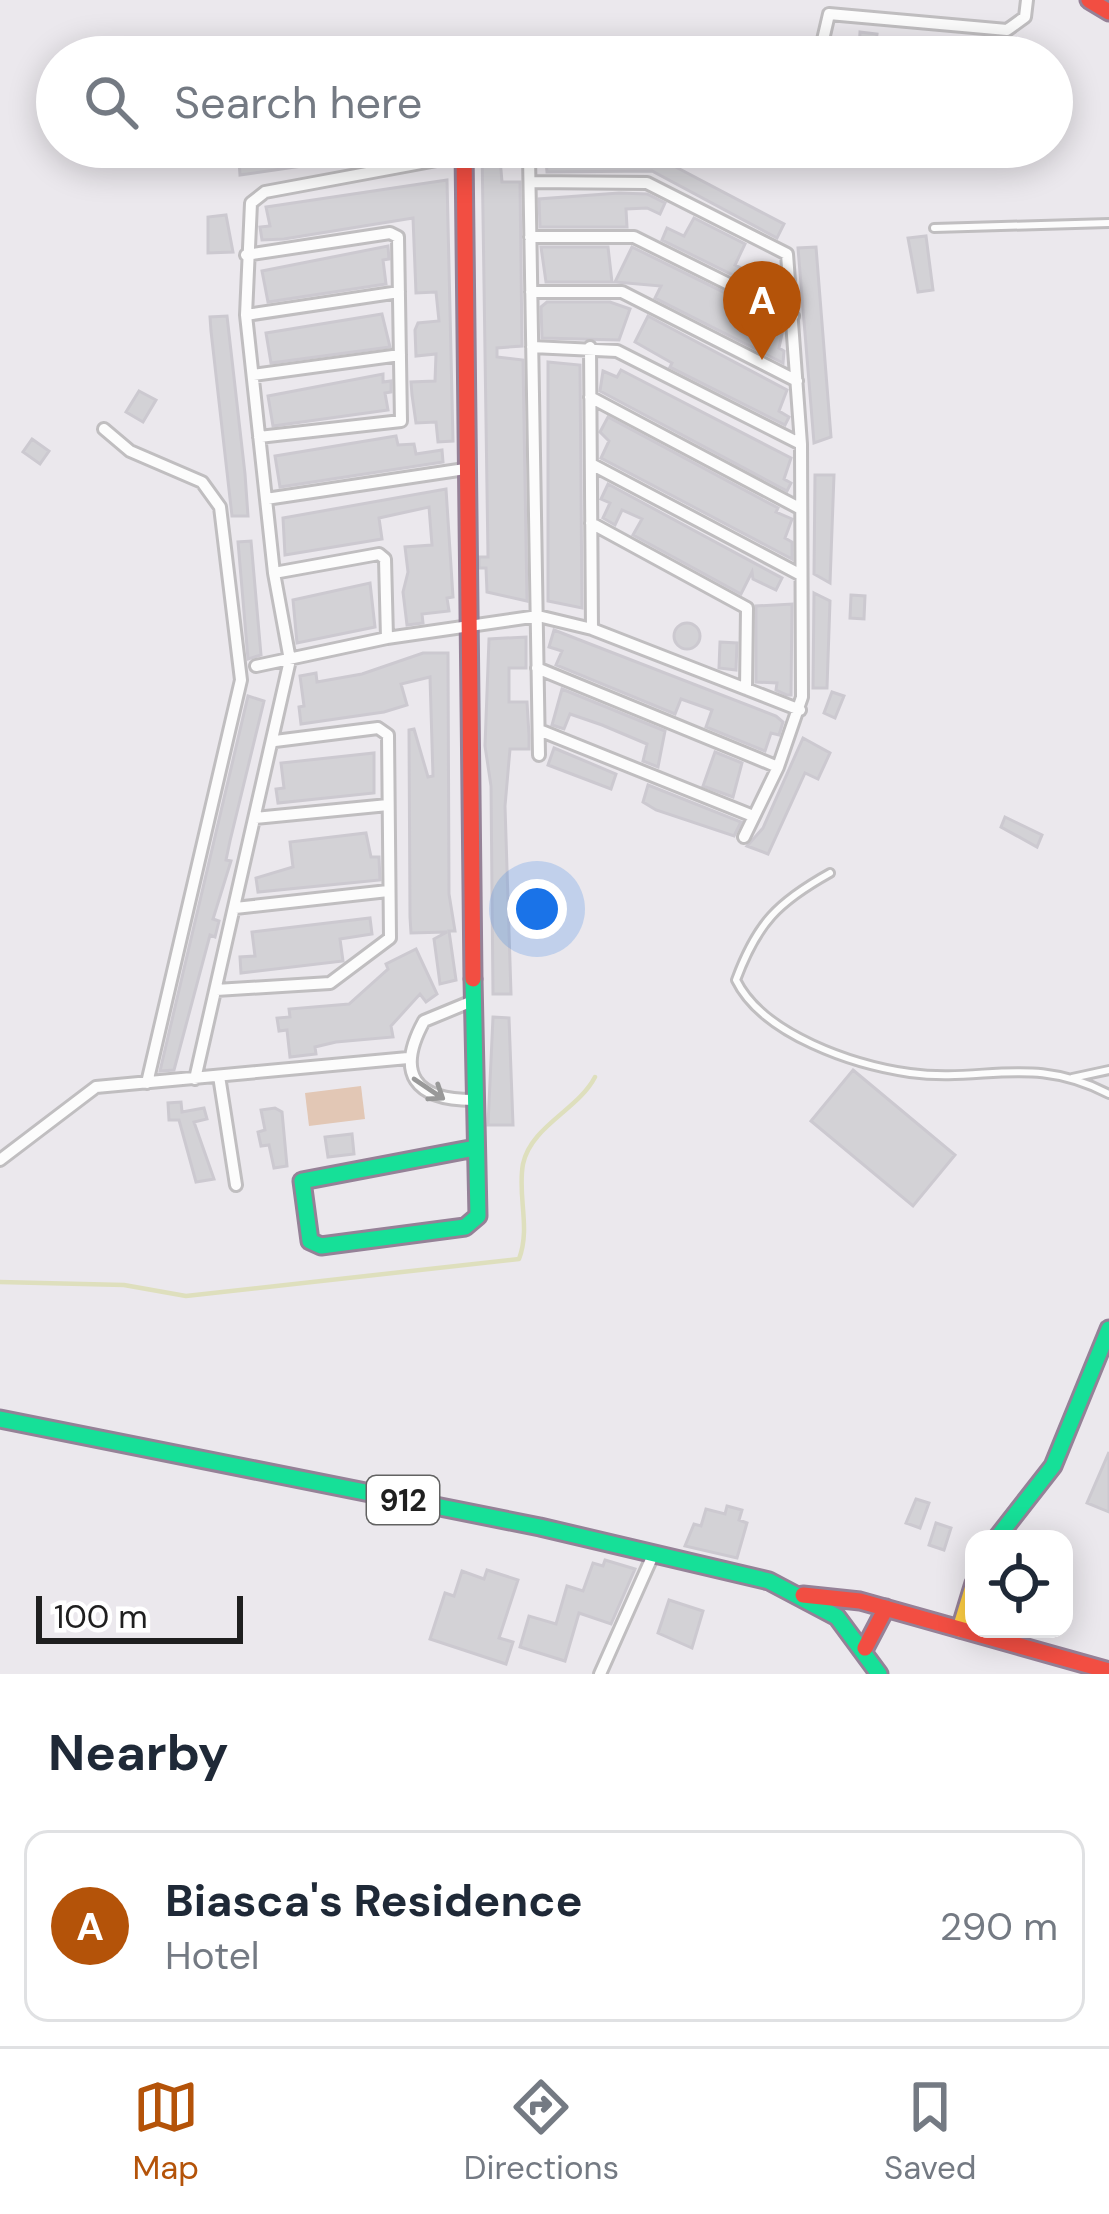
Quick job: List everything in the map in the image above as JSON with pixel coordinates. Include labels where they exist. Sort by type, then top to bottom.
[{"type":"main road","points":[[1089,0],[1109,11]]},
{"type":"main road","points":[[464,168],[465,628],[478,1216],[473,1223],[321,1246],[310,1241],[299,1192],[302,1180],[475,1148]]},
{"type":"main road","points":[[1006,1530],[1022,1516],[1054,1469],[1109,1329]]},
{"type":"main road","name":"912","points":[[0,1419],[654,1552],[803,1594],[836,1617],[865,1648],[879,1674]]},
{"type":"main road","points":[[803,1594],[886,1609],[1109,1670]]},
{"type":"main road","points":[[865,1648],[886,1609]]},
{"type":"main road","points":[[960,1629],[965,1613]]},
{"type":"street","points":[[824,36],[829,14],[1007,30],[1025,17],[1028,0]]},
{"type":"street","points":[[195,1078],[290,660],[274,573],[246,315],[250,203],[258,195],[384,168]]},
{"type":"street","points":[[529,168],[539,755]]},
{"type":"street","points":[[530,182],[647,183],[784,250],[801,444],[800,710],[744,837]]},
{"type":"street","points":[[246,255],[393,233],[399,292],[399,422],[260,437]]},
{"type":"street","points":[[530,237],[634,237],[793,316]]},
{"type":"street","points":[[246,315],[399,292]]},
{"type":"street","points":[[531,292],[622,292],[797,381]]},
{"type":"street","points":[[532,347],[617,351],[801,444]]},
{"type":"street","points":[[590,347],[592,629]]},
{"type":"street","points":[[253,376],[400,355]]},
{"type":"street","points":[[590,397],[801,509]]},
{"type":"street","points":[[104,429],[130,451],[202,482],[220,507],[241,680],[147,1082]]},
{"type":"street","points":[[591,464],[801,575]]},
{"type":"street","points":[[266,500],[465,469]]},
{"type":"street","points":[[591,523],[748,610],[746,688]]},
{"type":"street","points":[[274,573],[379,554],[385,560],[387,638]]},
{"type":"street","points":[[256,666],[387,638],[538,616],[592,629],[800,710]]},
{"type":"street","points":[[537,668],[778,767]]},
{"type":"street","points":[[216,990],[335,980],[389,941],[388,735],[382,729],[275,741]]},
{"type":"street","points":[[538,730],[753,816]]},
{"type":"street","points":[[255,818],[388,805]]},
{"type":"street","points":[[235,908],[388,892]]},
{"type":"street","points":[[470,1002],[424,1021],[408,1058],[412,1077],[437,1098],[473,1100]]},
{"type":"street","points":[[0,1160],[87,1090],[408,1058]]},
{"type":"street","points":[[220,1076],[236,1185]]},
{"type":"street","points":[[600,1674],[654,1552]]},
{"type":"lane","points":[[934,228],[1109,223]]},
{"type":"lane","points":[[830,873],[782,900],[755,938],[736,980],[754,1004],[817,1044],[911,1073],[996,1069],[1072,1078],[1109,1094]]},
{"type":"lane","points":[[1072,1078],[1109,1070]]},
{"type":"shaded area","points":[[361,1086],[365,1119],[309,1126],[305,1093]]},
{"type":"building","points":[[240,168],[288,168],[240,175]]},
{"type":"building","points":[[482,168],[501,168],[502,182],[520,182],[522,346],[497,348],[497,357],[523,360],[527,601],[487,592],[486,568],[479,568],[479,557],[488,557]]},
{"type":"building","points":[[547,168],[678,168],[784,224],[777,238],[652,171],[547,172]]},
{"type":"building","points":[[447,180],[453,441],[438,442],[436,422],[416,423],[412,395],[411,382],[435,381],[436,354],[416,356],[415,330],[418,323],[439,321],[436,292],[416,293],[413,218],[284,239],[262,240],[260,227],[270,226],[266,207]]},
{"type":"building","points":[[647,194],[665,203],[660,214],[647,208],[626,209],[627,227],[540,227],[539,199]]},
{"type":"building","points":[[226,215],[233,252],[208,253],[208,217]]},
{"type":"building","points":[[694,218],[745,244],[735,265],[780,286],[775,296],[662,240],[667,228],[684,236]]},
{"type":"building","points":[[926,236],[933,290],[918,292],[908,238]]},
{"type":"building","points":[[388,246],[389,259],[383,260],[386,284],[268,302],[262,271]]},
{"type":"building","points":[[541,247],[608,247],[612,282],[546,282]]},
{"type":"building","points":[[632,247],[766,313],[764,318],[783,329],[779,348],[784,351],[783,363],[655,298],[661,286],[615,282]]},
{"type":"building","points":[[816,247],[831,437],[814,443],[798,248]]},
{"type":"building","points":[[547,302],[610,302],[630,309],[619,340],[542,338],[541,307]]},
{"type":"building","points":[[382,314],[390,347],[271,363],[266,333]]},
{"type":"building","points":[[227,316],[248,516],[232,516],[211,331],[210,317]]},
{"type":"building","points":[[648,316],[787,390],[779,411],[789,417],[785,425],[670,367],[672,363],[635,342]]},
{"type":"building","points":[[548,362],[580,365],[582,608],[548,601]]},
{"type":"building","points":[[621,370],[791,458],[784,479],[791,483],[787,491],[600,391],[603,371],[617,377]]},
{"type":"building","points":[[383,374],[383,382],[391,381],[391,392],[385,393],[388,410],[273,426],[268,396]]},
{"type":"building","points":[[139,391],[156,400],[143,422],[126,412]]},
{"type":"building","points":[[608,417],[778,508],[776,512],[792,519],[785,538],[792,542],[792,559],[601,458],[609,441],[600,432]]},
{"type":"building","points":[[396,436],[398,445],[414,444],[416,454],[442,450],[443,462],[280,487],[275,456]]},
{"type":"building","points":[[32,439],[49,451],[40,464],[23,452]]},
{"type":"building","points":[[815,475],[834,475],[830,583],[814,574]]},
{"type":"building","points":[[608,484],[782,578],[776,590],[753,579],[752,572],[741,594],[633,535],[642,519],[622,510],[615,525],[603,518],[610,503],[601,499]]},
{"type":"building","points":[[446,489],[453,597],[447,598],[449,611],[422,614],[423,623],[407,625],[405,547],[432,545],[429,507],[379,518],[382,539],[285,555],[283,518]]},
{"type":"building","points":[[251,541],[261,655],[248,659],[238,542]]},
{"type":"building","points":[[370,583],[375,627],[297,643],[293,600]]},
{"type":"building","points":[[814,593],[830,601],[827,688],[813,688]]},
{"type":"building","points":[[851,595],[865,596],[864,619],[850,618]]},
{"type":"building","points":[[792,604],[791,695],[787,695],[776,690],[777,683],[756,682],[756,606]]},
{"type":"building","points":[[687,623],[700,636],[687,649],[674,636]]},
{"type":"building","points":[[554,630],[776,716],[783,722],[779,735],[771,733],[765,751],[706,727],[712,710],[681,699],[675,714],[556,665],[562,651],[549,647]]},
{"type":"building","points":[[526,637],[526,668],[509,668],[509,702],[527,702],[529,735],[529,749],[510,749],[505,806],[511,994],[493,994],[491,786],[485,746],[489,639]]},
{"type":"building","points":[[720,642],[737,643],[736,670],[719,668]]},
{"type":"building","points":[[423,653],[448,653],[449,894],[455,931],[449,931],[456,980],[440,984],[434,939],[447,932],[411,933],[410,917],[409,730],[414,729],[428,777],[433,776],[430,677],[401,684],[407,705],[384,712],[301,724],[299,707],[304,706],[300,676],[316,673],[317,682],[362,674]]},
{"type":"building","points":[[562,689],[665,731],[658,767],[643,761],[647,744],[602,725],[570,714],[564,729],[552,725]]},
{"type":"building","points":[[832,692],[844,696],[835,718],[824,713]]},
{"type":"building","points":[[248,696],[264,701],[226,860],[231,861],[213,919],[219,921],[215,937],[210,935],[174,1070],[160,1071]]},
{"type":"building","points":[[803,738],[830,753],[818,779],[805,773],[768,854],[747,846],[763,828]]},
{"type":"building","points":[[554,748],[616,774],[611,789],[548,765]]},
{"type":"building","points":[[715,752],[742,763],[733,797],[703,786]]},
{"type":"building","points":[[374,753],[374,793],[278,803],[276,789],[284,788],[281,763]]},
{"type":"building","points":[[648,785],[741,822],[734,836],[656,810],[643,802]]},
{"type":"building","points":[[1005,817],[1042,835],[1037,847],[1001,827]]},
{"type":"building","points":[[366,833],[371,857],[379,857],[380,880],[258,892],[256,878],[293,867],[290,842]]},
{"type":"building","points":[[370,918],[372,934],[340,939],[343,961],[241,973],[240,957],[255,956],[252,932]]},
{"type":"building","points":[[416,949],[437,994],[426,1002],[420,994],[391,1026],[393,1037],[336,1042],[315,1047],[316,1054],[290,1057],[287,1030],[279,1031],[277,1018],[290,1017],[289,1009],[349,1004],[388,969],[386,964]]},
{"type":"building","points":[[493,1017],[509,1018],[513,1125],[488,1125]]},
{"type":"building","points":[[853,1070],[955,1155],[913,1206],[811,1121]]},
{"type":"building","points":[[181,1102],[182,1112],[204,1108],[207,1119],[194,1122],[214,1179],[196,1182],[179,1120],[169,1120],[168,1103]]},
{"type":"building","points":[[261,1110],[282,1112],[287,1166],[274,1168],[269,1145],[261,1146],[258,1132],[265,1130]]},
{"type":"building","points":[[352,1134],[354,1154],[328,1157],[325,1137]]},
{"type":"building","points":[[1109,1452],[1109,1512],[1087,1503]]},
{"type":"building","points":[[916,1499],[929,1503],[920,1528],[906,1523]]},
{"type":"building","points":[[727,1506],[742,1510],[739,1520],[747,1523],[737,1558],[685,1546],[694,1524],[701,1526],[706,1509],[725,1514]]},
{"type":"building","points":[[936,1523],[951,1528],[944,1550],[929,1545]]},
{"type":"building","points":[[605,1560],[635,1569],[611,1624],[579,1613],[565,1661],[520,1647],[529,1616],[556,1624],[567,1586],[583,1591],[593,1563],[603,1566]]},
{"type":"building","points":[[487,1570],[518,1580],[499,1638],[513,1642],[506,1664],[430,1639],[445,1593],[454,1596],[462,1571],[484,1579]]},
{"type":"building","points":[[669,1600],[703,1611],[692,1648],[658,1633]]},
{"type":"waterway","points":[[0,1282],[124,1285],[186,1296],[519,1259],[524,1235],[522,1176],[528,1151],[595,1077]]},
{"type":"traffic: fast","points":[[473,979],[478,1216],[465,1227],[321,1246],[310,1241],[302,1181],[475,1148]]},
{"type":"traffic: fast","points":[[1003,1530],[1053,1466],[1109,1329]]},
{"type":"traffic: fast","points":[[0,1419],[540,1527],[769,1581],[837,1617],[879,1674]]},
{"type":"traffic: slow","points":[[960,1629],[965,1613]]},
{"type":"traffic: jam","points":[[1089,0],[1109,12]]},
{"type":"traffic: jam","points":[[464,168],[473,979]]},
{"type":"traffic: jam","points":[[803,1595],[860,1601],[1109,1671]]},
{"type":"traffic: jam","points":[[865,1648],[886,1608]]},
{"type":"place","name":"Biasca's Residence","points":[[762,360]]}]
